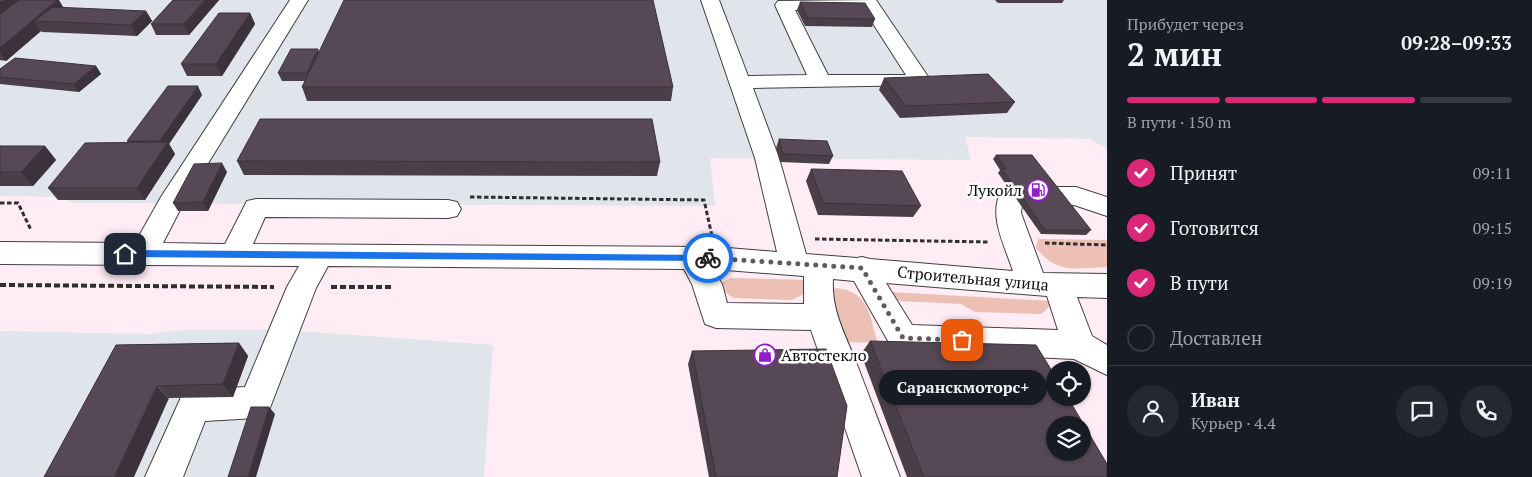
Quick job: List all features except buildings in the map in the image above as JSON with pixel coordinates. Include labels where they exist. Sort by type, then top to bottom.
[{"type":"street","points":[[143,254],[170,204],[299,0]]},
{"type":"street","points":[[710,0],[800,255],[817,293],[821,317],[834,343],[881,477]]},
{"type":"street","points":[[740,82],[820,82],[920,81],[868,1],[784,4],[820,82]]},
{"type":"street","points":[[1079,345],[1045,284],[1018,243],[1008,213],[1011,196],[1076,196],[1107,207]]},
{"type":"street","points":[[234,255],[256,208],[457,203]]},
{"type":"street","name":"Строительная улица","points":[[0,253],[694,258],[800,255],[862,268],[1045,284],[1107,286]]},
{"type":"street","points":[[164,477],[194,406],[251,416],[302,287],[320,255]]},
{"type":"street","points":[[694,258],[707,284],[716,315],[821,317]]},
{"type":"street","points":[[862,268],[903,338],[1079,345],[1107,360]]},
{"type":"path","points":[[457,203],[704,200]]},
{"type":"path","points":[[0,203],[18,203]]},
{"type":"path","points":[[800,255],[1018,243],[1107,245]]},
{"type":"path","points":[[0,285],[390,287]]},
{"type":"shaded area","points":[[0,0],[1107,0],[1107,148],[1089,139],[965,137],[971,160],[710,158],[715,206],[75,203],[58,197],[0,196]]},
{"type":"shaded area","points":[[1038,239],[1107,240],[1107,267],[1076,269],[1060,266],[1044,257],[1036,248]]},
{"type":"shaded area","points":[[731,278],[809,280],[809,286],[802,295],[792,300],[733,298],[724,291],[723,282]]},
{"type":"shaded area","points":[[828,288],[841,289],[859,297],[868,311],[878,343],[841,342]]},
{"type":"shaded area","points":[[891,292],[1051,301],[1048,308],[1041,314],[975,312],[961,304],[899,301],[893,297]]},
{"type":"shaded area","points":[[182,330],[286,330],[493,345],[484,477],[0,477],[0,331],[149,334]]},
{"type":"way so far","points":[[708,258],[862,268],[903,338],[962,340]]},
{"type":"place","name":"Лукойл","points":[[1038,190]]},
{"type":"place","name":"Саранскмоторс+","points":[[962,340]]},
{"type":"place","name":"Автостекло","points":[[765,355]]},
{"type":"route","points":[[125,254],[708,258]]}]
